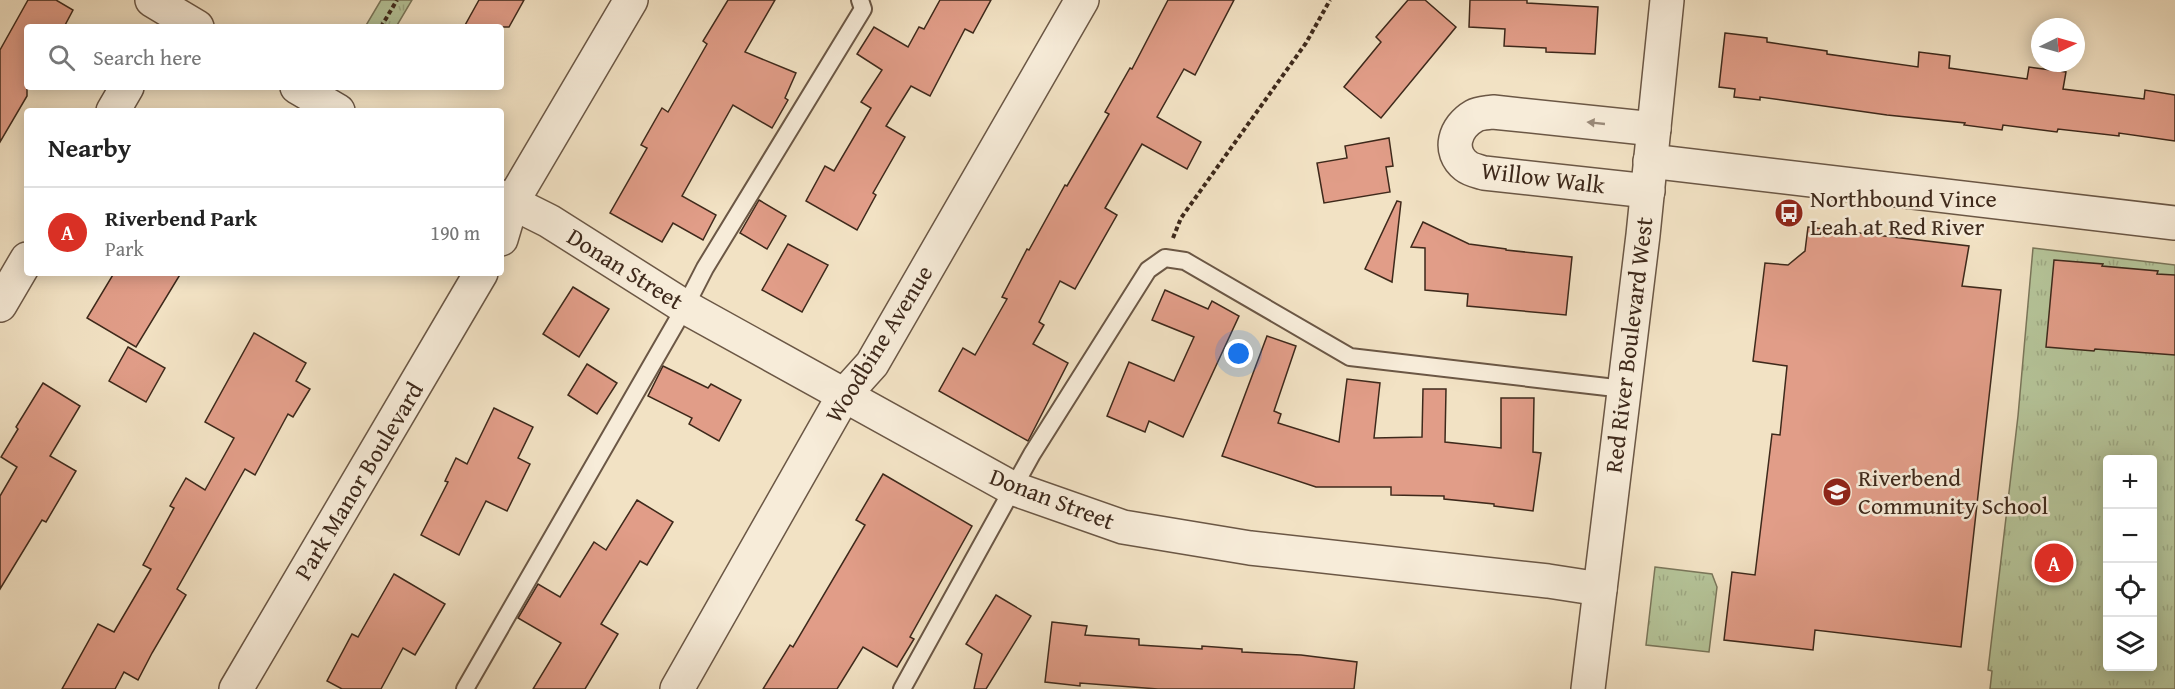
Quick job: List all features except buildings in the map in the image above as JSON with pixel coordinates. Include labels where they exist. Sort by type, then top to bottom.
[{"type":"street","points":[[504,219],[507,199],[631,0]]},
{"type":"street","name":"Woodbine Avenue","points":[[677,689],[844,395],[872,364],[1082,0]]},
{"type":"street","name":"Red River Boulevard West","points":[[1588,689],[1649,176],[1667,0]]},
{"type":"street","points":[[115,108],[125,90]]},
{"type":"street","points":[[302,90],[333,108]]},
{"type":"street","name":"Willow Walk","points":[[1654,129],[1493,112],[1476,115],[1459,128],[1454,143],[1458,158],[1468,168],[1484,173],[1649,176],[2175,223]]},
{"type":"street","name":"Donan Street","points":[[507,199],[549,221],[685,307],[1012,488],[1123,526],[1250,548],[1548,581],[1600,589]]},
{"type":"street","points":[[0,305],[24,264]]},
{"type":"street","name":"Park Manor Boulevard","points":[[236,689],[479,276]]},
{"type":"lane","points":[[465,689],[685,307],[705,268],[863,9],[860,0]]},
{"type":"lane","points":[[902,689],[1012,488],[1148,270],[1165,258],[1185,261],[1350,357],[1624,389]]},
{"type":"path","points":[[383,24],[397,0]]},
{"type":"path","points":[[1165,258],[1181,218],[1306,43],[1330,0]]},
{"type":"green space","points":[[381,0],[412,0],[398,24],[367,24]]},
{"type":"green space","points":[[2033,248],[2175,265],[2175,689],[1990,689],[1992,671],[1988,670],[2018,416]]},
{"type":"green space","points":[[1655,567],[1712,574],[1717,587],[1709,652],[1646,645]]},
{"type":"place","name":"Northbound Vince Leah at Red River","points":[[1789,213]]},
{"type":"place","name":"Riverbend Community School","points":[[1837,492]]},
{"type":"place","name":"Riverbend Park","points":[[2054,563]]}]
